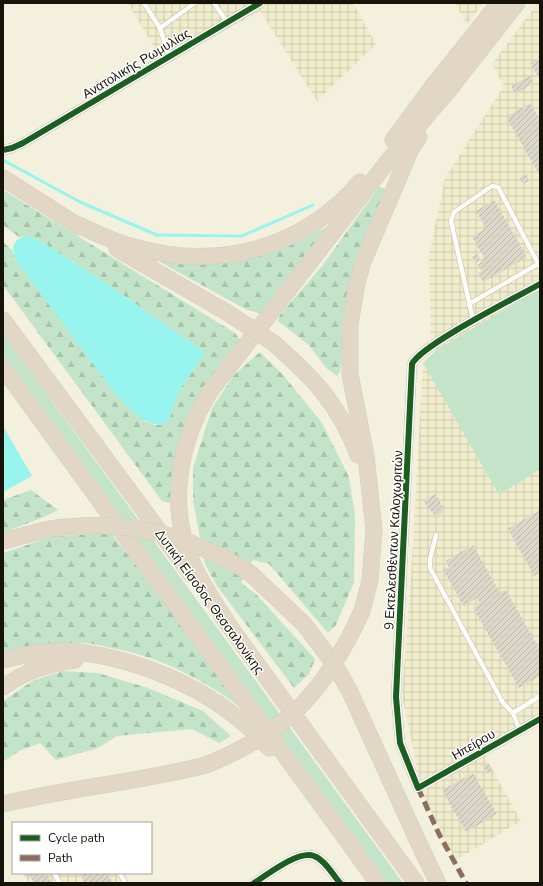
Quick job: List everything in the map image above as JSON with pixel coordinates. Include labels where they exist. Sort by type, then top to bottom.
[{"type":"highway","points":[[72,222],[133,247],[160,253],[211,257],[239,254],[257,249],[303,230],[320,220],[362,181],[432,88],[500,3]]},
{"type":"highway","points":[[228,624],[191,560],[180,522],[179,502],[181,462],[192,426],[210,390],[388,161],[449,90],[517,3]]},
{"type":"highway","points":[[3,804],[49,793],[175,773],[206,765],[232,754],[254,743],[276,729],[317,689],[340,657],[362,611],[370,580],[374,538],[372,509],[367,480],[366,456],[350,374],[349,342],[357,283],[372,240],[411,149],[449,90]]},
{"type":"highway","points":[[3,178],[72,222],[228,313],[272,342],[312,377],[331,402],[351,437],[367,480]]},
{"type":"highway","name":"Δυτική Είσοδος Θεσσαλονίκης","points":[[3,320],[228,624],[416,883]]},
{"type":"highway","points":[[3,368],[378,883]]},
{"type":"highway","points":[[3,541],[49,529],[92,524],[122,525],[151,530],[206,548],[250,573],[304,624],[335,665],[350,692],[420,848],[438,883]]},
{"type":"highway","points":[[3,660],[49,652],[78,652],[151,670],[179,681],[201,693],[234,716],[268,747],[313,804],[347,839]]},
{"type":"highway","points":[[3,687],[23,674],[40,666],[100,657]]},
{"type":"street","name":"Ανατολικής Ρωμυλίας","points":[[3,150],[23,143],[260,3]]},
{"type":"street","name":"9 Εκτελεσθέντων Καλοχωριτών","points":[[418,788],[400,743],[396,698],[412,368],[414,360],[420,354],[473,320],[540,284]]},
{"type":"street","name":"Ηπείρου","points":[[418,788],[540,719]]},
{"type":"street","points":[[254,883],[286,862],[307,855],[315,856],[323,862],[340,883]]},
{"type":"lane","points":[[144,3],[160,28],[170,56]]},
{"type":"lane","points":[[160,28],[195,3]]},
{"type":"lane","points":[[214,3],[226,22]]},
{"type":"lane","points":[[469,304],[539,266],[498,187],[492,186],[454,212],[451,221],[469,304],[473,320]]},
{"type":"lane","points":[[436,535],[430,559],[430,568],[503,703],[513,713],[520,731]]},
{"type":"lane","points":[[513,713],[540,696]]},
{"type":"lane","points":[[55,874],[60,883]]},
{"type":"lane","points":[[120,874],[125,883]]},
{"type":"shaded area","points":[[128,3],[353,3],[376,44],[317,101],[260,11],[164,64]]},
{"type":"shaded area","points":[[455,3],[483,3],[467,24]]},
{"type":"shaded area","points":[[538,3],[540,3],[540,289],[436,350],[431,339],[429,255],[445,178],[504,86],[492,64]]},
{"type":"shaded area","points":[[423,363],[499,495],[540,469],[540,724],[485,756],[521,821],[456,860],[424,798],[402,696],[411,577]]},
{"type":"shaded area","points":[[24,874],[125,874],[130,883],[29,883]]},
{"type":"green space","points":[[379,187],[384,188],[385,193],[359,256],[345,306],[342,323],[342,359],[337,376],[326,368],[309,345],[278,321],[280,315],[322,266]]},
{"type":"green space","points":[[3,190],[235,333],[240,340],[197,402],[173,500],[169,503],[162,501],[3,285],[3,242],[12,250],[15,259],[145,421],[155,425],[162,425],[169,419],[179,391],[203,356],[203,351],[110,286],[39,240],[27,236],[19,237],[3,225]]},
{"type":"green space","points":[[324,228],[327,230],[266,311],[259,313],[247,310],[160,262],[160,259],[266,253],[295,243]]},
{"type":"green space","points":[[540,289],[540,469],[499,495],[423,363],[436,350]]},
{"type":"green space","points":[[3,334],[403,883],[386,883],[181,603],[3,357]]},
{"type":"green space","points":[[260,352],[284,376],[322,423],[349,477],[355,516],[354,582],[336,625],[328,633],[269,564],[253,560],[241,583],[256,594],[315,659],[309,674],[294,688],[217,586],[205,564],[193,501],[193,468],[212,408],[234,375]]},
{"type":"green space","points":[[31,490],[58,510],[3,533],[3,500]]},
{"type":"green space","points":[[101,533],[112,534],[252,716],[237,704],[189,675],[154,660],[117,649],[99,645],[71,643],[3,653],[3,553],[51,537]]},
{"type":"green space","points":[[63,671],[98,673],[148,688],[203,711],[231,736],[219,743],[192,729],[117,736],[98,748],[56,760],[40,743],[19,751],[3,762],[3,701],[34,680]]},
{"type":"water","points":[[27,236],[39,240],[110,286],[203,351],[203,356],[179,391],[169,419],[162,425],[154,424],[140,417],[111,388],[15,259],[13,251],[14,244],[22,237]]},
{"type":"water","points":[[3,426],[32,476],[3,492]]},
{"type":"building","points":[[540,58],[540,80],[530,63]]},
{"type":"building","points":[[530,76],[534,83],[515,94],[511,86]]},
{"type":"building","points":[[530,103],[540,120],[540,176],[506,117]]},
{"type":"building","points":[[526,174],[529,181],[523,184],[519,178]]},
{"type":"building","points":[[494,200],[527,257],[483,282],[478,273],[482,271],[478,265],[485,259],[472,237],[486,228],[476,211]]},
{"type":"building","points":[[477,254],[480,260],[476,263],[472,257]]},
{"type":"building","points":[[435,494],[444,508],[441,513],[435,516],[423,501]]},
{"type":"building","points":[[540,510],[540,573],[534,576],[508,529]]},
{"type":"building","points":[[473,545],[500,593],[506,590],[540,650],[540,676],[519,688],[473,608],[481,604],[477,598],[464,606],[443,570],[449,567],[446,561]]},
{"type":"building","points":[[489,764],[493,771],[488,774],[484,767]]},
{"type":"building","points":[[473,773],[497,814],[466,832],[442,790]]},
{"type":"building","points":[[29,874],[47,874],[52,883],[34,883]]},
{"type":"building","points":[[80,874],[108,874],[113,883],[85,883]]},
{"type":"waterway","points":[[3,160],[80,202],[157,235],[242,236],[313,205]]},
{"type":"marked path","points":[[418,788],[439,834],[466,883]]},
{"type":"cycle path","points":[[3,150],[23,143],[260,3]]},
{"type":"cycle path","points":[[540,284],[450,334],[419,356],[412,364],[396,697],[400,743],[418,788],[540,719]]},
{"type":"cycle path","points":[[254,883],[283,864],[307,855],[314,856],[322,861],[340,883]]}]
